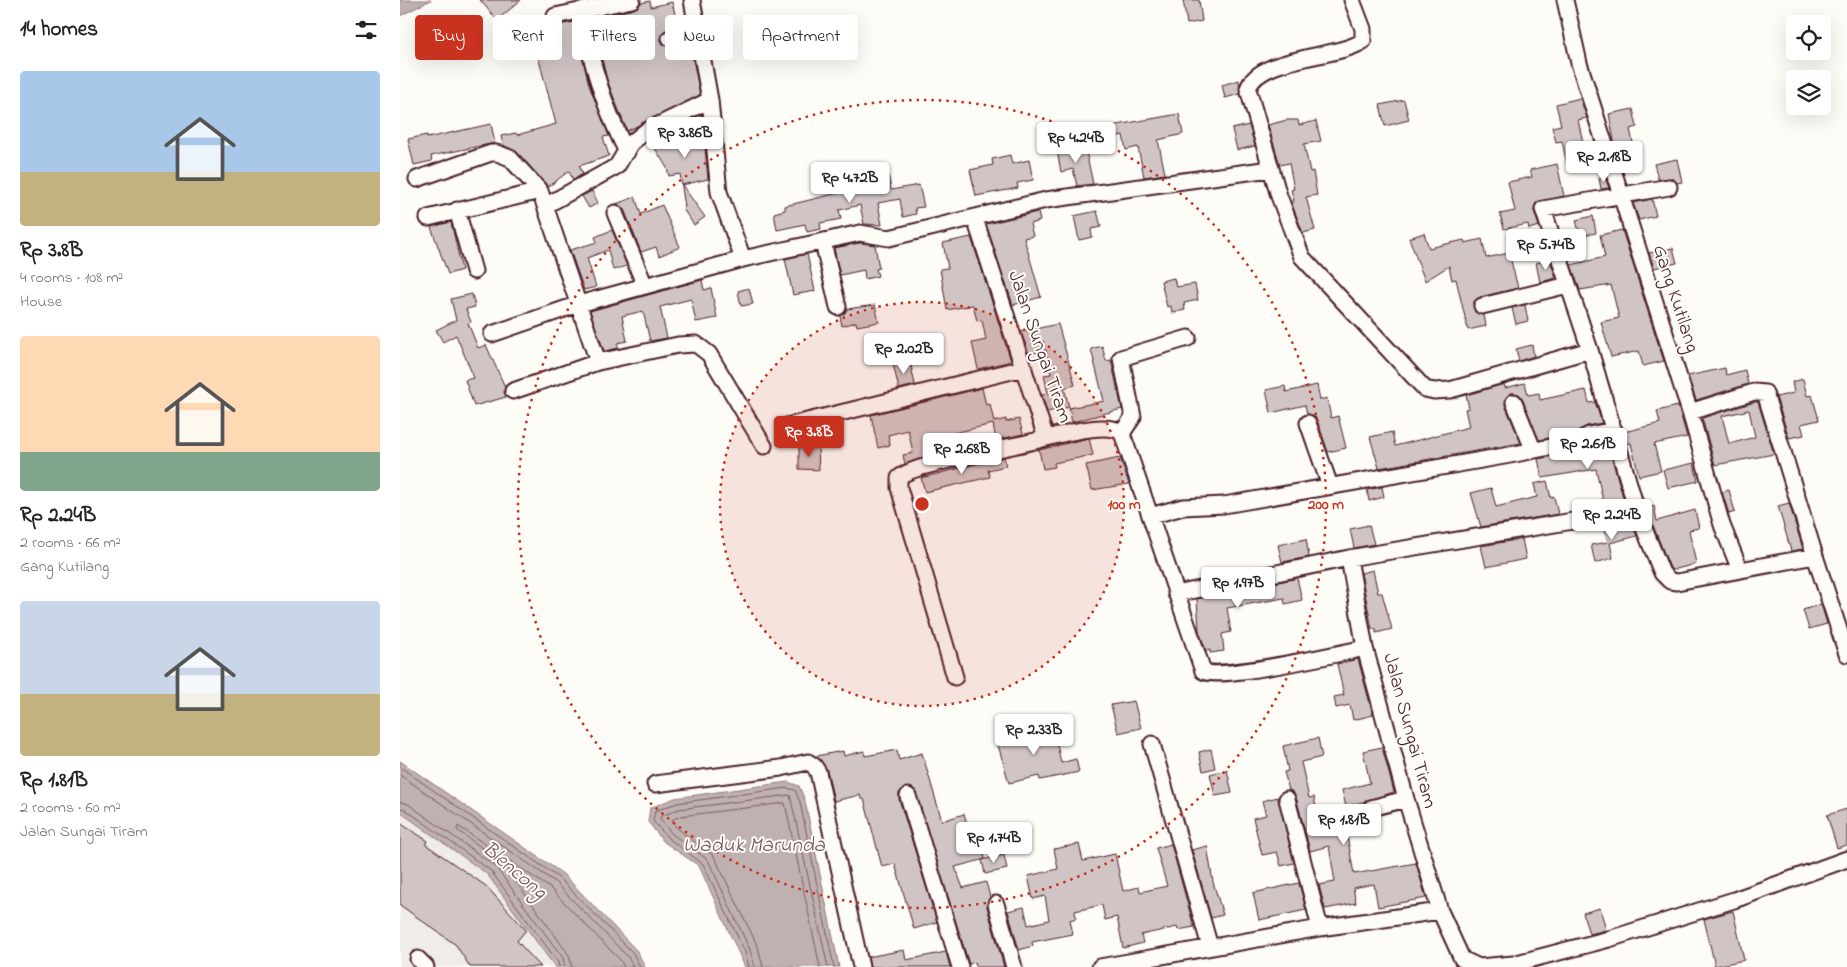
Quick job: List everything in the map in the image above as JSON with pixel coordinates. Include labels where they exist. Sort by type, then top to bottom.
[{"type":"street","points":[[559,15],[632,0]]},
{"type":"street","points":[[692,0],[695,15]]},
{"type":"street","points":[[1352,0],[1363,29],[1363,41],[1332,54],[1280,65],[1255,77],[1250,83],[1248,90],[1270,169],[1302,257],[1425,389],[1434,391],[1450,390],[1590,350]]},
{"type":"street","name":"Gang Kutilang","points":[[1565,0],[1579,63],[1690,412],[1722,525],[1740,570]]},
{"type":"street","points":[[581,10],[592,67],[610,120],[626,152]]},
{"type":"street","points":[[704,60],[710,100],[719,192],[743,260]]},
{"type":"street","points":[[545,206],[616,166],[631,143],[646,131],[710,100]]},
{"type":"street","points":[[417,179],[497,153],[510,158],[517,164],[540,191],[598,362]]},
{"type":"street","points":[[492,334],[579,304],[743,260],[860,233],[889,238],[975,219],[1046,200],[1270,169]]},
{"type":"street","points":[[1669,187],[1544,207],[1543,211],[1590,350],[1637,511],[1662,572],[1670,581],[1678,582],[1815,556]]},
{"type":"street","points":[[428,218],[540,191]]},
{"type":"street","points":[[457,210],[474,271]]},
{"type":"street","points":[[615,213],[645,286]]},
{"type":"street","name":"Jalan Sungai Tiram","points":[[975,219],[1046,438],[1108,427],[1122,433],[1199,665],[1203,671],[1210,675],[1250,670],[1366,648],[1406,799],[1440,911],[1462,959],[1479,967],[1513,964],[1609,939],[1734,900],[1847,859]]},
{"type":"street","points":[[823,242],[838,307]]},
{"type":"street","points":[[1482,306],[1568,285]]},
{"type":"street","points":[[1122,433],[1133,416],[1121,358],[1188,338]]},
{"type":"street","points":[[513,391],[598,362],[678,345],[699,345],[709,354],[764,446]]},
{"type":"street","points":[[787,426],[1024,368]]},
{"type":"street","points":[[1690,412],[1764,391],[1847,654]]},
{"type":"street","points":[[1514,402],[1534,449]]},
{"type":"street","points":[[1308,424],[1330,486]]},
{"type":"street","points":[[1150,516],[1183,507],[1224,505],[1576,442],[1589,435],[1614,430]]},
{"type":"street","points":[[955,677],[899,488],[899,478],[902,474],[930,465],[1011,448],[1046,438]]},
{"type":"street","points":[[1176,594],[1349,558],[1597,517],[1602,519],[1637,511]]},
{"type":"street","points":[[1349,558],[1366,648]]},
{"type":"street","points":[[1152,744],[1210,948]]},
{"type":"street","points":[[655,784],[781,768],[808,762],[814,766],[818,772],[861,967]]},
{"type":"street","points":[[908,796],[960,967]]},
{"type":"street","points":[[1286,799],[1320,928]]},
{"type":"street","points":[[1372,808],[1406,799]]},
{"type":"street","points":[[996,904],[1014,967]]},
{"type":"street","points":[[1100,967],[1320,928],[1440,911]]},
{"type":"shaded area","points":[[400,812],[487,874],[555,967],[400,967]]},
{"type":"water","points":[[400,0],[431,0],[400,16]]},
{"type":"water","name":"Blencong","points":[[400,761],[563,874],[637,951],[645,967],[555,967],[487,874],[400,812]]},
{"type":"water","name":"Waduk Marunda","points":[[788,782],[799,786],[805,801],[839,967],[745,967],[699,866],[664,842],[648,822],[650,808],[675,798]]},
{"type":"building","points":[[480,0],[521,0],[503,15],[493,15]]},
{"type":"building","points":[[1183,0],[1199,0],[1202,21],[1187,24]]},
{"type":"building","points":[[650,1],[651,7],[672,2],[675,15],[665,15],[665,31],[661,41],[665,44],[665,60],[693,60],[700,95],[627,131],[607,80],[602,60],[655,60],[655,15],[606,15],[634,9],[641,3]]},
{"type":"building","points":[[572,22],[572,60],[583,60],[589,85],[609,136],[603,137],[609,156],[579,166],[583,174],[573,180],[569,171],[548,187],[517,152],[503,145],[501,136],[516,133],[517,135],[556,124],[539,60],[562,60],[562,24]]},
{"type":"building","points":[[1239,80],[1240,94],[1225,98],[1222,85]]},
{"type":"building","points":[[1580,98],[1587,118],[1578,120],[1585,152],[1590,151],[1593,163],[1568,169],[1562,141],[1556,142],[1552,127],[1561,125],[1556,104]]},
{"type":"building","points":[[1404,100],[1409,120],[1385,126],[1380,105]]},
{"type":"building","points":[[1633,109],[1637,127],[1630,129],[1633,143],[1615,146],[1609,114]]},
{"type":"building","points":[[1179,114],[1183,134],[1158,140],[1165,174],[1144,177],[1138,147],[1126,150],[1123,135],[1097,141],[1094,129]]},
{"type":"building","points":[[701,115],[704,133],[698,136],[705,148],[708,179],[682,185],[705,217],[694,225],[683,209],[685,207],[680,174],[669,176],[667,168],[650,140]]},
{"type":"building","points":[[1287,120],[1298,120],[1299,125],[1316,121],[1321,141],[1304,144],[1310,172],[1313,171],[1317,195],[1306,197],[1315,230],[1303,233],[1291,202],[1294,201],[1291,190],[1294,189],[1289,163],[1280,165],[1268,125]]},
{"type":"building","points":[[491,124],[495,143],[431,156],[432,161],[414,165],[408,139],[427,135],[427,138]]},
{"type":"building","points":[[1249,125],[1255,146],[1237,150],[1232,129]]},
{"type":"building","points":[[1073,147],[1074,149],[1085,147],[1093,184],[1077,186],[1073,169],[1061,172],[1057,150]]},
{"type":"building","points":[[1010,155],[1012,164],[1029,160],[1033,180],[1017,183],[1018,188],[976,196],[970,170],[993,165],[992,159]]},
{"type":"building","points":[[1677,159],[1682,182],[1677,183],[1672,178],[1658,179],[1654,164]]},
{"type":"building","points":[[1557,164],[1564,196],[1536,203],[1534,211],[1539,226],[1529,229],[1528,224],[1504,229],[1500,214],[1515,211],[1508,182],[1532,177],[1530,170]]},
{"type":"building","points":[[888,174],[891,190],[919,185],[924,207],[915,208],[916,214],[903,217],[900,199],[878,203],[882,225],[864,224],[860,205],[839,210],[841,219],[820,223],[821,229],[807,232],[805,224],[777,230],[774,213],[785,210],[785,206],[838,193],[837,189],[861,184],[861,180]]},
{"type":"building","points":[[1605,177],[1609,188],[1601,189],[1599,178]]},
{"type":"building","points":[[592,191],[598,203],[589,208],[582,196]]},
{"type":"building","points":[[635,197],[641,214],[662,205],[680,247],[659,256],[656,247],[641,252],[624,209],[616,204]]},
{"type":"building","points":[[1652,199],[1656,216],[1639,220],[1633,203]]},
{"type":"building","points":[[1097,211],[1101,227],[1091,229],[1092,237],[1079,240],[1074,216]]},
{"type":"building","points":[[1038,212],[1040,221],[1030,224],[1033,236],[1024,238],[1041,297],[1013,305],[986,224]]},
{"type":"building","points":[[1593,216],[1596,233],[1580,236],[1576,220]]},
{"type":"building","points":[[451,222],[462,270],[448,274],[431,227]]},
{"type":"building","points":[[612,230],[627,266],[613,270],[608,250],[587,258],[596,287],[584,290],[570,250],[597,242],[595,237]]},
{"type":"building","points":[[1622,230],[1664,361],[1643,366],[1639,351],[1611,357],[1601,322],[1619,318],[1611,285],[1580,290],[1571,265],[1605,257],[1600,235]]},
{"type":"building","points":[[1424,233],[1429,248],[1464,240],[1465,243],[1482,239],[1486,258],[1509,253],[1518,288],[1480,297],[1473,303],[1475,312],[1484,315],[1486,326],[1468,330],[1456,279],[1452,280],[1449,266],[1425,281],[1409,238]]},
{"type":"building","points":[[971,237],[1011,361],[978,369],[972,343],[986,340],[982,320],[977,321],[973,305],[947,310],[940,269],[948,268],[943,243]]},
{"type":"building","points":[[860,243],[875,245],[879,268],[876,269],[878,276],[865,279],[864,270],[840,275],[834,248]]},
{"type":"building","points":[[1673,248],[1677,263],[1654,268],[1649,253]]},
{"type":"building","points":[[807,254],[815,291],[793,295],[785,259]]},
{"type":"building","points":[[1550,260],[1556,278],[1540,282],[1536,263]]},
{"type":"building","points":[[1174,278],[1176,287],[1195,284],[1198,300],[1184,303],[1185,310],[1172,313],[1171,306],[1167,307],[1161,281]]},
{"type":"building","points":[[702,280],[704,290],[711,288],[717,318],[696,322],[691,299],[660,307],[667,338],[650,341],[643,311],[622,316],[627,341],[617,343],[619,348],[604,351],[590,311]]},
{"type":"building","points":[[749,288],[753,304],[741,306],[738,291]]},
{"type":"building","points":[[472,294],[475,307],[466,309],[471,322],[468,323],[478,348],[486,345],[505,387],[506,397],[474,406],[465,380],[474,378],[456,335],[443,342],[436,330],[456,320],[451,299]]},
{"type":"building","points":[[875,305],[879,322],[857,326],[856,322],[842,326],[840,316],[847,309]]},
{"type":"building","points":[[1525,305],[1528,321],[1516,324],[1512,308]]},
{"type":"building","points":[[1058,324],[1075,385],[1064,388],[1069,407],[1047,412],[1042,395],[1048,394],[1044,375],[1051,374],[1046,350],[1029,354],[1021,332]]},
{"type":"building","points":[[1532,345],[1534,356],[1519,361],[1516,349]]},
{"type":"building","points":[[1102,346],[1106,361],[1111,360],[1122,409],[1072,422],[1069,408],[1104,401],[1091,349]]},
{"type":"building","points":[[910,361],[915,385],[899,389],[893,364]]},
{"type":"building","points":[[1725,368],[1726,375],[1745,370],[1748,384],[1696,400],[1688,376]]},
{"type":"building","points":[[1803,379],[1807,396],[1812,395],[1819,420],[1801,424],[1804,435],[1789,438],[1776,397],[1794,393],[1792,382]]},
{"type":"building","points":[[1525,383],[1528,395],[1539,393],[1540,400],[1586,390],[1589,403],[1595,402],[1602,423],[1587,426],[1573,433],[1539,440],[1522,398],[1519,394],[1511,393],[1506,397],[1505,405],[1521,443],[1379,468],[1370,437],[1392,432],[1395,446],[1469,427],[1465,409],[1469,408],[1466,395],[1504,384],[1505,388]]},
{"type":"building","points":[[1317,385],[1320,400],[1327,398],[1331,418],[1338,416],[1346,448],[1328,452],[1317,420],[1314,416],[1307,414],[1305,405],[1271,413],[1266,390],[1285,386],[1286,392]]},
{"type":"building","points":[[982,388],[986,405],[990,404],[994,422],[1006,419],[1006,422],[1019,419],[1023,434],[996,440],[993,424],[954,433],[957,449],[905,464],[903,455],[913,453],[908,430],[888,435],[890,445],[878,448],[871,415]]},
{"type":"building","points":[[1758,402],[1774,454],[1715,465],[1702,418]],"holes":[[[1749,410],[1755,437],[1729,444],[1722,416]]]},
{"type":"building","points":[[1678,406],[1687,437],[1654,444],[1661,471],[1639,476],[1631,443],[1627,444],[1624,432],[1660,423],[1657,411]]},
{"type":"building","points":[[1089,438],[1093,455],[1054,463],[1055,467],[1043,469],[1039,450]]},
{"type":"building","points":[[1607,441],[1625,504],[1599,508],[1599,506],[1604,505],[1596,469],[1542,478],[1538,459],[1578,451],[1592,444]]},
{"type":"building","points":[[799,447],[818,447],[819,470],[799,469]]},
{"type":"building","points":[[1004,457],[1006,466],[988,470],[990,477],[925,492],[921,478]]},
{"type":"building","points":[[1120,458],[1129,484],[1092,490],[1086,465]]},
{"type":"building","points":[[1694,463],[1698,481],[1668,488],[1663,470]]},
{"type":"building","points":[[1547,481],[1551,498],[1554,497],[1558,514],[1481,527],[1471,493],[1491,488],[1496,507],[1537,497],[1534,484]]},
{"type":"building","points":[[1382,487],[1384,497],[1369,501],[1367,490]]},
{"type":"building","points":[[1729,490],[1735,512],[1729,514],[1722,492]]},
{"type":"building","points":[[1789,503],[1803,549],[1791,551],[1778,506]]},
{"type":"building","points":[[1654,506],[1657,521],[1695,510],[1699,528],[1689,530],[1696,564],[1672,570],[1670,568],[1646,508]]},
{"type":"building","points":[[1631,522],[1637,536],[1610,543],[1613,558],[1595,563],[1591,545],[1608,542],[1604,528]]},
{"type":"building","points":[[1369,525],[1374,544],[1354,548],[1350,529]]},
{"type":"building","points":[[1306,539],[1309,557],[1282,562],[1278,545]]},
{"type":"building","points":[[1522,539],[1526,559],[1486,567],[1481,546]]},
{"type":"building","points":[[1373,570],[1378,593],[1382,593],[1392,629],[1376,633],[1376,629],[1372,629],[1361,573]]},
{"type":"building","points":[[1297,578],[1302,600],[1285,604],[1284,598],[1227,608],[1231,632],[1222,634],[1224,651],[1210,653],[1210,650],[1206,651],[1199,631],[1197,599]]},
{"type":"building","points":[[1821,604],[1827,624],[1809,629],[1803,610]]},
{"type":"building","points":[[1358,659],[1373,715],[1353,720],[1350,705],[1336,708],[1334,697],[1344,695],[1337,664]]},
{"type":"building","points":[[1134,701],[1141,728],[1118,733],[1111,705]]},
{"type":"building","points":[[1053,725],[1061,763],[1076,759],[1079,772],[1040,780],[1039,776],[1009,783],[996,738]]},
{"type":"building","points":[[1318,738],[1322,757],[1301,762],[1309,798],[1314,797],[1320,830],[1345,825],[1354,874],[1416,863],[1426,898],[1378,907],[1374,884],[1353,888],[1356,903],[1325,909],[1319,885],[1335,882],[1329,846],[1310,851],[1296,797],[1289,790],[1284,772],[1288,771],[1283,746]]},
{"type":"building","points":[[1382,747],[1394,792],[1346,807],[1342,790],[1370,783],[1363,751]]},
{"type":"building","points":[[1211,749],[1215,768],[1203,771],[1199,752]]},
{"type":"building","points":[[897,750],[899,760],[922,753],[942,821],[964,814],[973,843],[981,841],[985,859],[955,867],[963,888],[986,882],[990,897],[987,907],[1004,967],[976,967],[975,962],[969,964],[915,790],[905,787],[899,793],[899,799],[937,922],[914,929],[895,864],[882,867],[864,799],[861,799],[860,795],[834,801],[827,770],[816,756],[843,751],[844,756],[864,751],[865,756]]},
{"type":"building","points":[[1227,770],[1232,793],[1215,796],[1210,774]]},
{"type":"building","points":[[1278,797],[1294,863],[1281,866],[1277,852],[1262,855],[1253,818],[1266,815],[1262,801]]},
{"type":"building","points":[[1847,809],[1847,845],[1837,848],[1827,815]]},
{"type":"building","points":[[400,823],[428,841],[425,844],[486,886],[526,930],[517,941],[541,967],[470,967],[456,945],[400,905]]},
{"type":"building","points":[[1079,844],[1083,861],[1115,854],[1123,891],[1139,887],[1140,892],[1167,886],[1156,848],[1171,844],[1194,927],[1178,930],[1177,927],[1141,935],[1143,943],[1123,948],[1117,917],[1105,920],[1102,905],[1075,911],[1076,918],[1070,920],[1073,934],[1032,942],[1033,946],[1019,950],[1008,911],[1024,907],[1028,925],[1049,920],[1045,896],[1033,899],[1028,876],[1058,869],[1054,849]]},
{"type":"building","points":[[1207,846],[1213,882],[1223,915],[1211,918],[1192,850]]},
{"type":"building","points":[[1004,855],[1007,869],[985,874],[982,860]]},
{"type":"building","points":[[1299,883],[1306,910],[1259,920],[1253,893]]},
{"type":"building","points":[[1600,908],[1606,930],[1589,934],[1583,913]]},
{"type":"building","points":[[1733,911],[1744,960],[1715,966],[1704,919]]},
{"type":"building","points":[[904,950],[906,960],[946,952],[950,967],[870,967],[868,957]]}]
